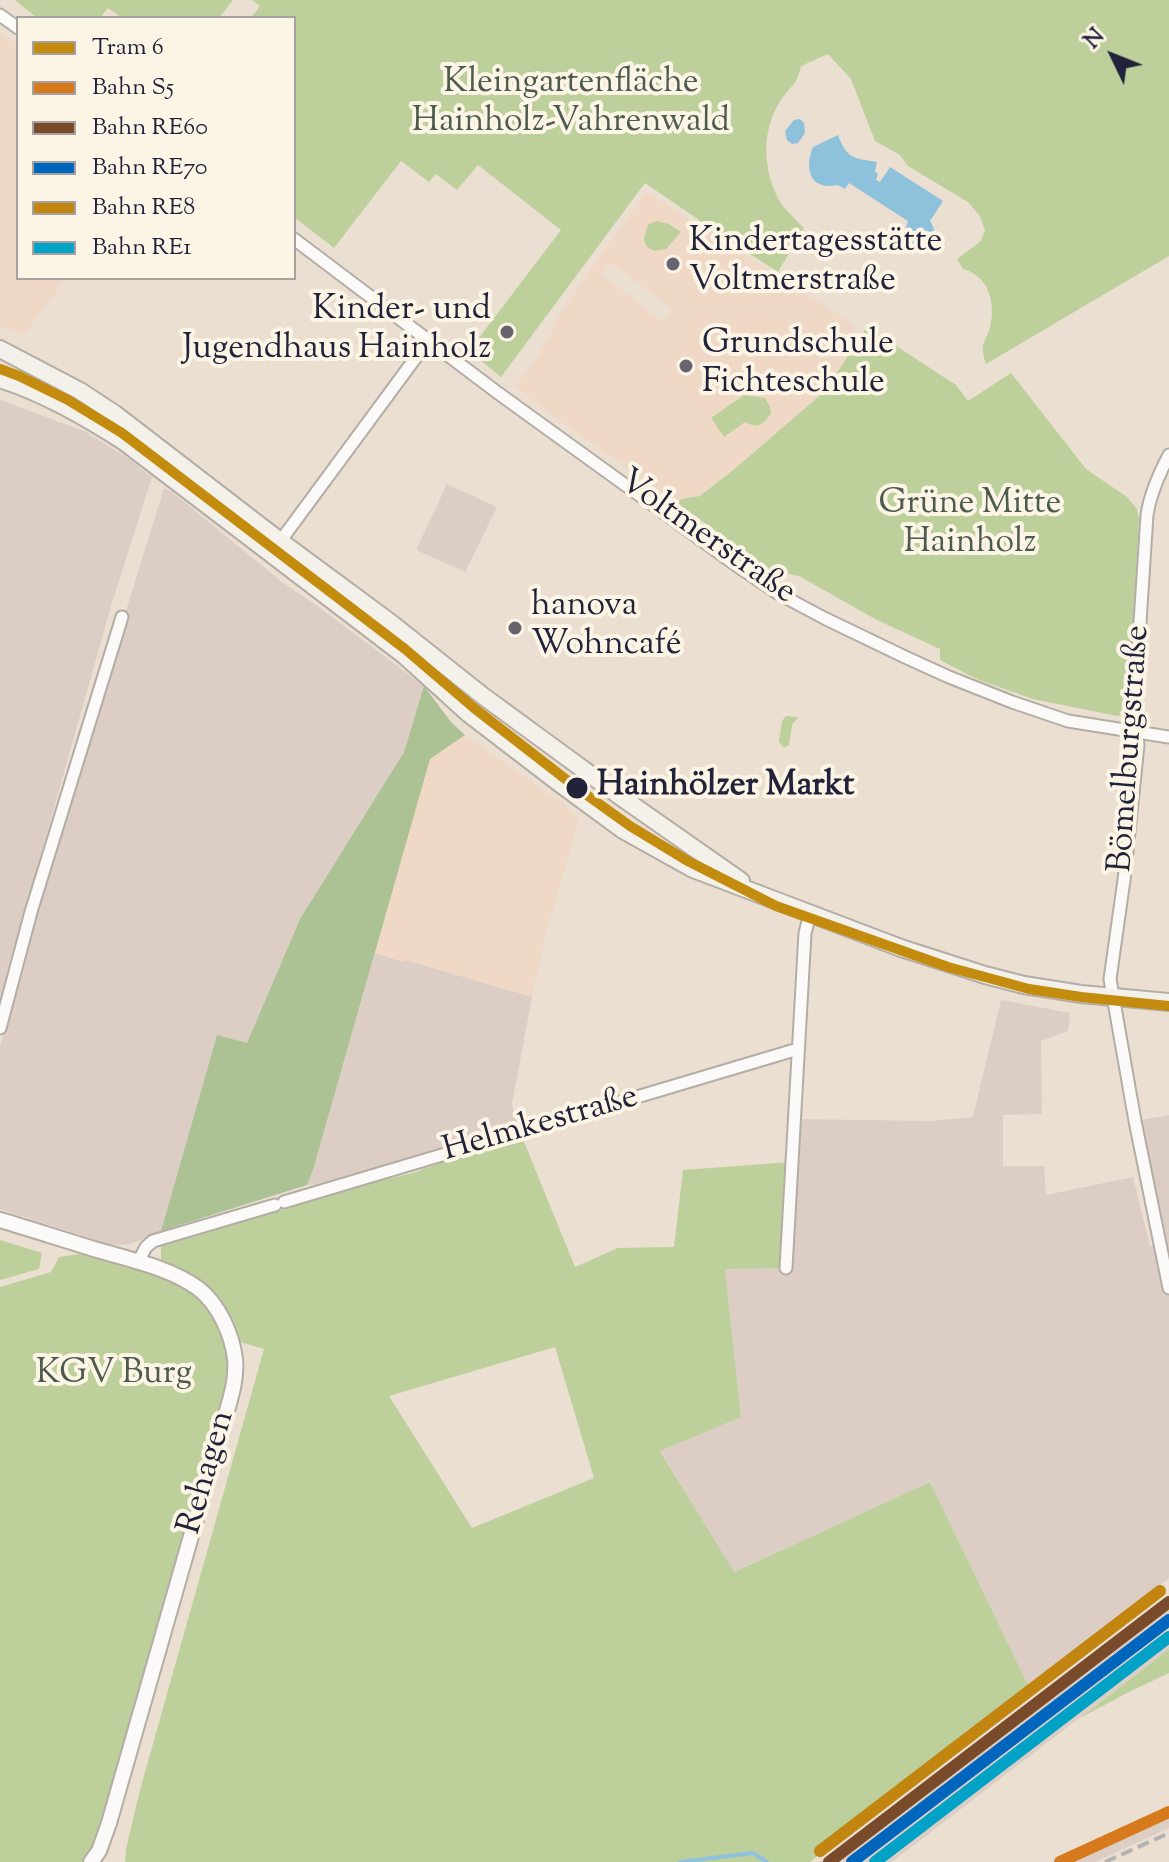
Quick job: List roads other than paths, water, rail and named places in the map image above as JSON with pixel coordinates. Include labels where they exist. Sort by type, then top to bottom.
[{"type":"main road","points":[[0,349],[80,391],[115,414],[405,656],[497,737],[623,830],[693,869],[943,963],[1024,985],[1113,999],[1169,1002]]},
{"type":"main road","points":[[0,379],[75,412],[123,441],[762,895]]},
{"type":"street","name":"Voltmerstraße","points":[[296,241],[428,341],[779,594],[905,657],[1012,702],[1068,721],[1169,737]]},
{"type":"street","points":[[275,547],[428,341]]},
{"type":"street","name":"Bömelburgstraße","points":[[1169,455],[1147,515],[1134,714],[1138,745],[1110,979],[1169,1288]]},
{"type":"street","points":[[0,1028],[31,912],[122,617]]},
{"type":"street","points":[[786,1268],[805,933],[810,914]]},
{"type":"street","name":"Helmkestraße","points":[[138,1262],[153,1241],[798,1049]]},
{"type":"street","name":"Rehagen","points":[[0,1220],[138,1262],[185,1280],[200,1290],[221,1317],[235,1361],[233,1388],[109,1823],[99,1851],[91,1862]]},
{"type":"water","points":[[800,119],[804,123],[805,133],[798,143],[792,144],[787,140],[785,131],[794,120]]},
{"type":"water","points":[[838,135],[852,156],[877,162],[876,180],[880,182],[890,167],[943,201],[930,221],[934,233],[929,243],[921,247],[911,244],[905,231],[908,221],[849,183],[845,189],[815,181],[809,163],[813,147]]},
{"type":"waterway","points":[[680,1862],[753,1853],[767,1862]]},
{"type":"railway","points":[[1105,1862],[1169,1833]]},
{"type":"tram line","name":"6","points":[[0,369],[68,400],[122,433],[405,649],[474,708],[577,788],[630,826],[686,860],[776,906],[948,967],[1029,989],[1169,1006]]},
{"type":"rail line","name":"RE8","points":[[820,1851],[1160,1591]]},
{"type":"rail line","name":"RE60","points":[[829,1862],[1169,1602]]},
{"type":"rail line","name":"RE70","points":[[852,1862],[1169,1620]]},
{"type":"rail line","name":"RE1","points":[[875,1862],[1169,1637]]},
{"type":"rail line","name":"S5","points":[[1060,1862],[1169,1812]]},
{"type":"place","name":"Kindertagesstätte Voltmerstraße","points":[[673,264]]},
{"type":"place","name":"Kinder- und Jugendhaus Hainholz","points":[[507,332]]},
{"type":"place","name":"Grundschule Fichteschule","points":[[686,366]]},
{"type":"place","name":"hanova Wohncafé","points":[[515,628]]},
{"type":"place","name":"Hainhölzer Markt","points":[[577,788]]},
{"type":"park label","name":"Kleingartenfläche Hainholz-Vahrenwald","points":[[571,104]]},
{"type":"park label","name":"Grüne Mitte Hainholz","points":[[970,526]]},
{"type":"park label","name":"KGV Burg","points":[[114,1376]]}]
